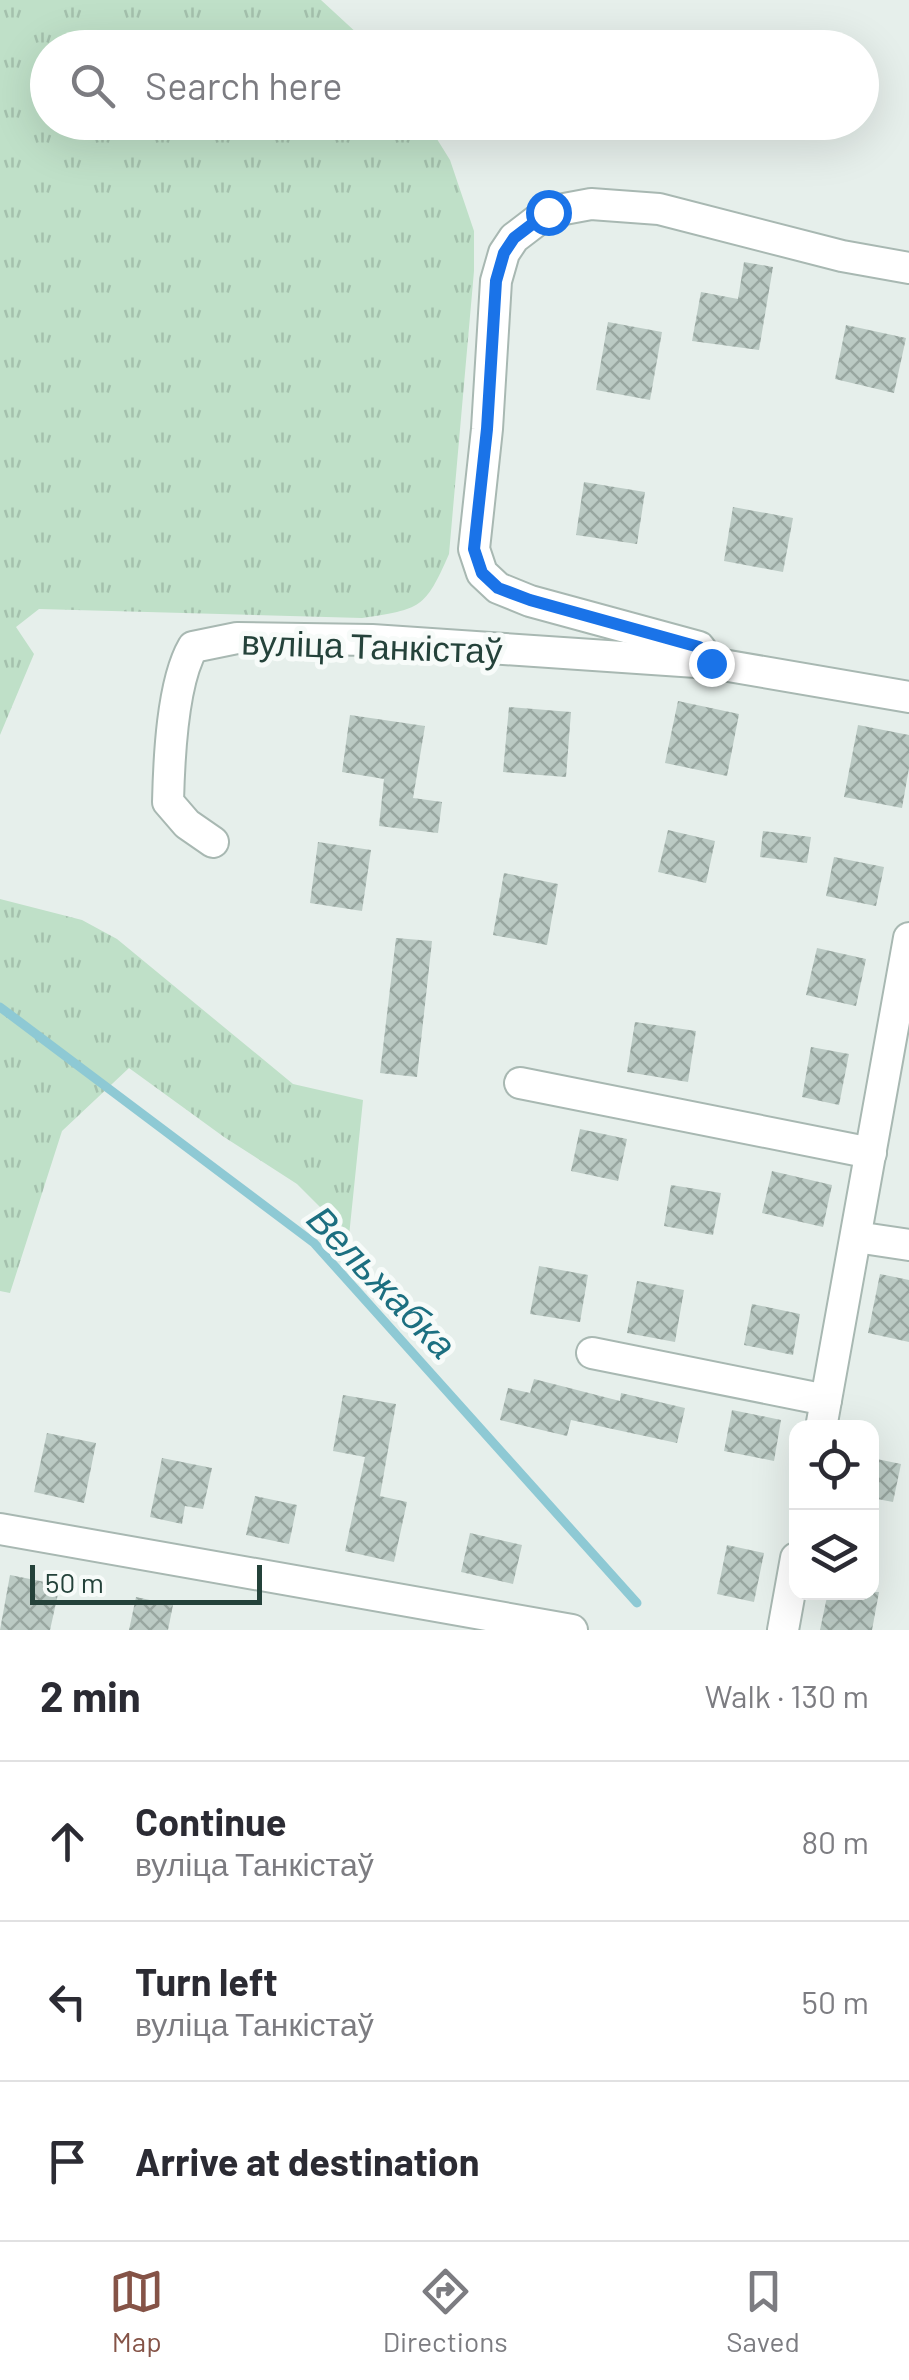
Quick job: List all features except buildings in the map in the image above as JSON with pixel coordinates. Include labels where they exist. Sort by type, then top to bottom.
[{"type":"street","name":"вуліца Танкістаў","points":[[711,663],[699,647],[530,600],[498,588],[482,573],[474,549],[487,429],[496,281],[504,253],[514,238],[548,212],[591,204],[659,209],[842,256],[909,268]]},
{"type":"street","name":"вуліца Танкістаў","points":[[213,842],[188,824],[168,802],[175,714],[187,657],[193,647],[237,638],[372,640],[711,663],[909,697]]},
{"type":"street","points":[[592,1354],[823,1414],[909,938]]},
{"type":"street","points":[[520,1084],[872,1153]]},
{"type":"street","points":[[856,1237],[909,1245]]},
{"type":"street","points":[[0,1528],[572,1630]]},
{"type":"street","points":[[783,1630],[789,1597]]},
{"type":"green space","points":[[0,0],[321,0],[354,30],[30,30],[30,140],[438,140],[450,160],[474,231],[474,271],[449,554],[434,586],[419,603],[397,612],[362,618],[39,609],[16,627],[34,654],[0,735]]},
{"type":"green space","points":[[0,899],[82,920],[117,939],[293,1084],[363,1100],[349,1236],[297,1184],[129,1068],[62,1131],[10,1293],[0,1291]]},
{"type":"waterway","name":"Вельжабка","points":[[0,1007],[314,1243],[637,1603]]},
{"type":"route","points":[[548,212],[514,238],[504,253],[496,281],[487,429],[474,549],[482,573],[498,588],[530,600],[699,647],[711,663]]}]
